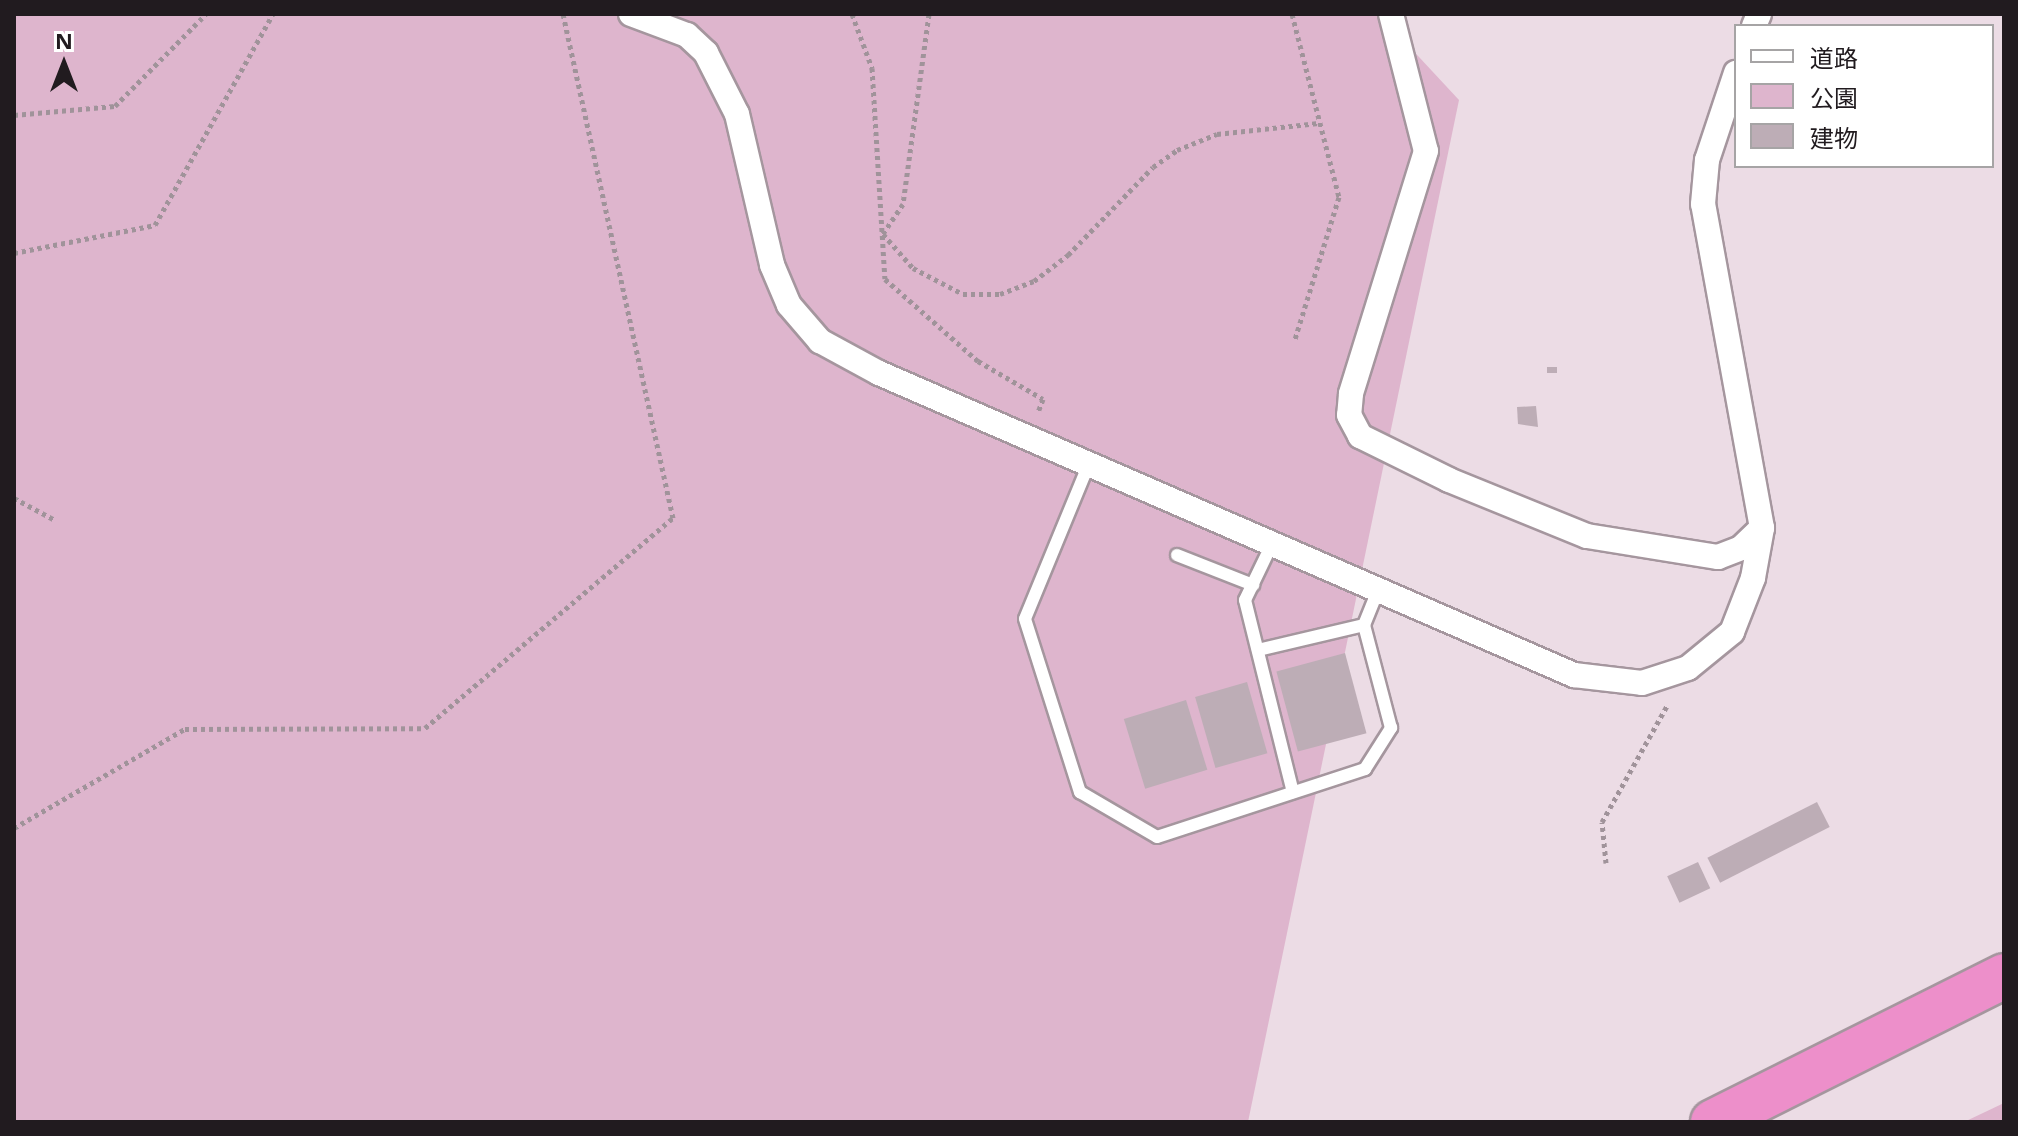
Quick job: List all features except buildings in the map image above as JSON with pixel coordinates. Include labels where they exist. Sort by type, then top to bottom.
[{"type":"highway","points":[[1713,1122],[2004,976]]},
{"type":"street","points":[[631,14],[687,35],[724,81],[737,114],[772,265],[789,305],[820,341],[1027,439],[1377,593],[1574,675],[1642,683],[1688,668],[1732,632],[1753,578],[1762,528],[1703,204],[1707,160],[1734,79]]},
{"type":"street","points":[[1391,14],[1426,151],[1351,394],[1349,415],[1360,436],[1587,536],[1718,557],[1741,548],[1762,528]]},
{"type":"lane","points":[[1088,466],[1025,619],[1080,792],[1157,837],[1365,769],[1391,728],[1364,625],[1377,593]]},
{"type":"lane","points":[[1271,546],[1245,600],[1293,792]]},
{"type":"lane","points":[[1177,555],[1253,585]]},
{"type":"lane","points":[[1258,650],[1364,625]]},
{"type":"path","points":[[14,115],[115,106],[206,14]]},
{"type":"path","points":[[14,253],[155,225],[273,14]]},
{"type":"path","points":[[14,828],[185,729],[425,728],[673,518],[563,14]]},
{"type":"path","points":[[852,14],[872,68],[885,279],[978,361],[1043,399],[1027,439]]},
{"type":"path","points":[[883,234],[903,204],[929,14]]},
{"type":"path","points":[[1292,14],[1339,197],[1295,339]]},
{"type":"path","points":[[883,234],[913,268],[963,294],[1000,294],[1034,281],[1068,255],[1153,167],[1177,150],[1217,134],[1318,123]]},
{"type":"path","points":[[14,498],[55,520]]},
{"type":"path","points":[[1606,863],[1602,822],[1688,668]]},
{"type":"green space","points":[[14,14],[1379,14],[1459,100],[1248,1122],[14,1122]]},
{"type":"green space","points":[[2004,1103],[2004,1122],[1964,1122]]}]
